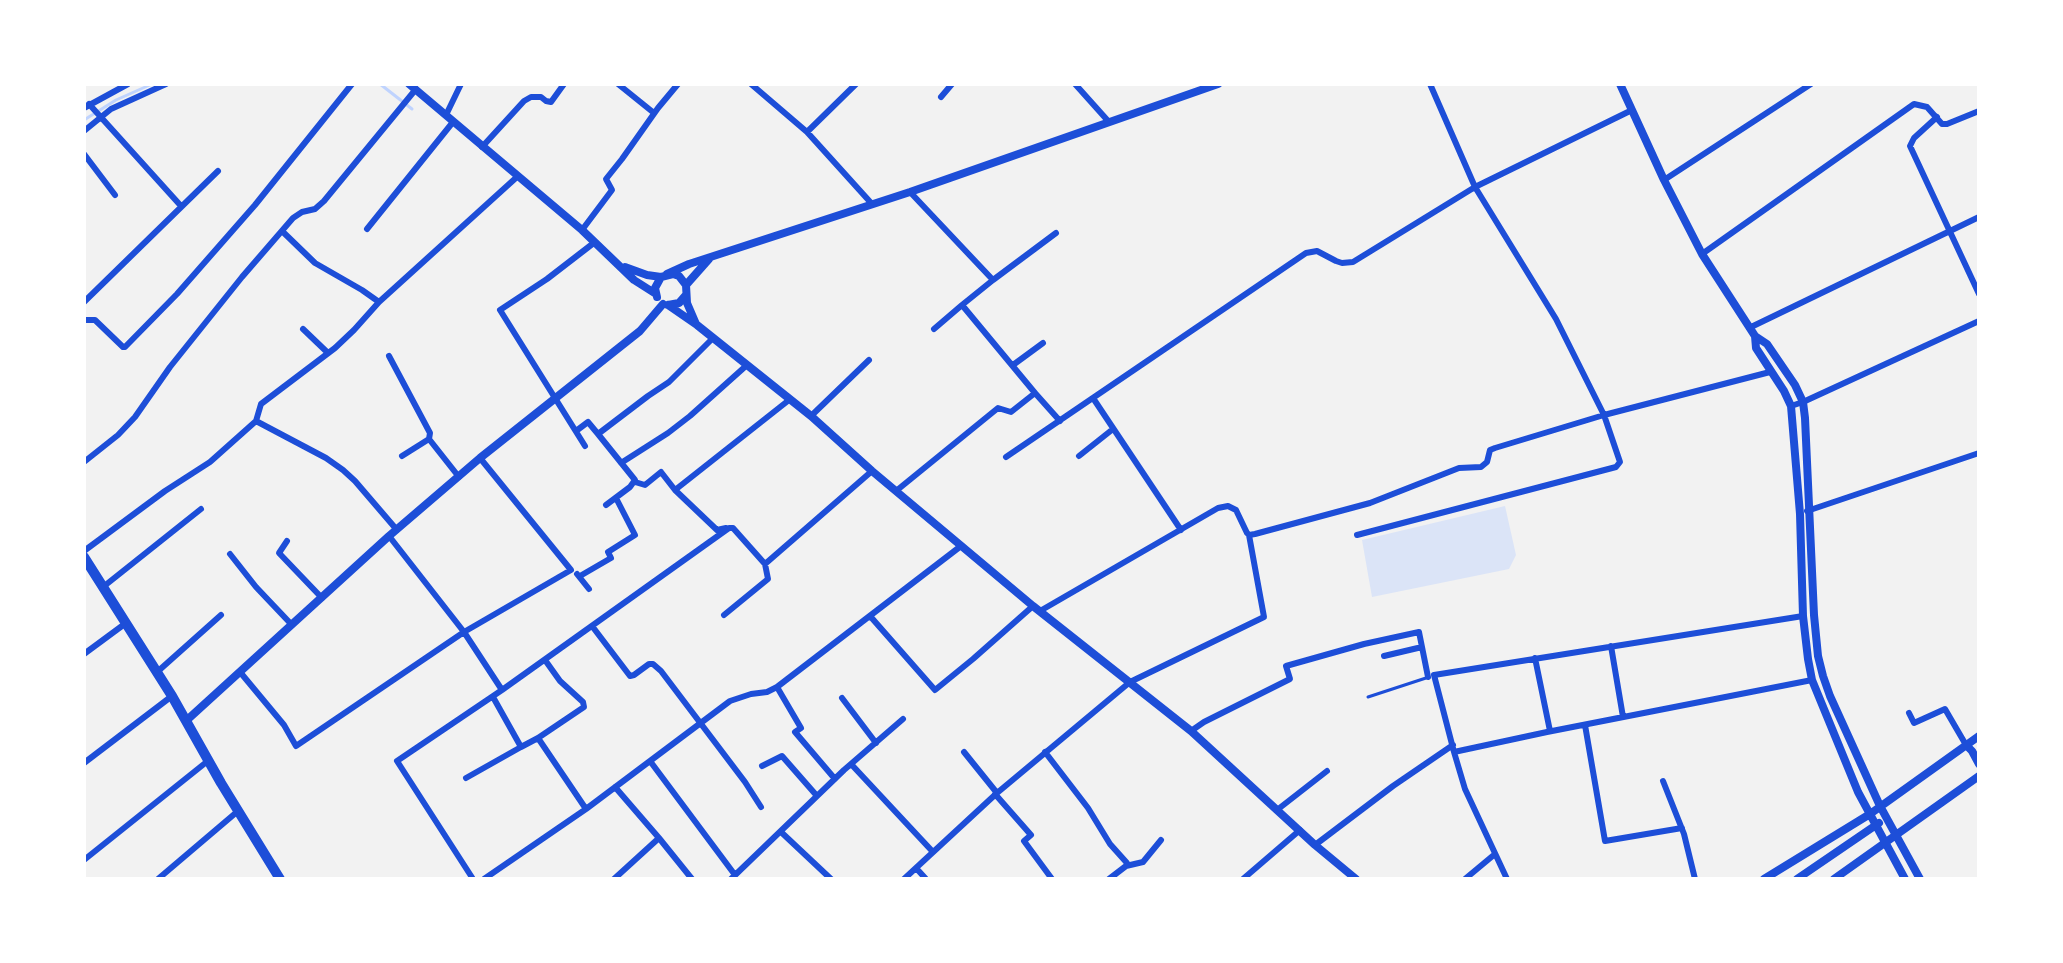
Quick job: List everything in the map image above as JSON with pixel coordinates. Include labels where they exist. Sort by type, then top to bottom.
[{"type":"main road","points":[[84,554],[187,720],[280,879]]},
{"type":"street","points":[[128,84],[88,106],[181,206]]},
{"type":"street","points":[[84,131],[111,109],[152,87],[166,84]]},
{"type":"street","points":[[84,320],[95,320],[125,347],[177,294],[255,205],[352,84]]},
{"type":"street","points":[[446,115],[461,84]]},
{"type":"street","points":[[482,147],[524,101],[541,97],[551,102],[564,84]]},
{"type":"street","points":[[618,84],[654,113]]},
{"type":"street","points":[[582,230],[612,190],[606,178],[678,84]]},
{"type":"street","points":[[751,84],[807,132],[872,204]]},
{"type":"street","points":[[807,132],[856,84]]},
{"type":"street","points":[[941,97],[952,84]]},
{"type":"street","points":[[1075,84],[1109,122]]},
{"type":"street","points":[[656,294],[655,288],[664,276],[689,264],[910,192],[1218,84]]},
{"type":"street","points":[[1357,535],[1616,467],[1620,462],[1604,415],[1556,319],[1475,187],[1430,84]]},
{"type":"street","points":[[1620,84],[1702,254],[1749,328],[1767,344],[1795,385],[1803,402],[1803,616],[1812,680],[1858,792],[1905,879]]},
{"type":"street","points":[[1664,180],[1811,84]]},
{"type":"street","points":[[84,462],[135,417],[170,367],[242,277],[297,215],[315,209],[324,201],[407,99],[412,86],[582,230],[634,280],[697,325],[811,416],[961,546],[1191,731],[1356,879]]},
{"type":"street","points":[[1702,254],[1914,104],[1927,107],[1942,124],[1979,111]]},
{"type":"street","points":[[1006,457],[1306,253],[1317,251],[1342,263],[1353,262],[1475,187],[1632,110]]},
{"type":"street","points":[[1937,117],[1914,138],[1910,146],[1979,294]]},
{"type":"street","points":[[367,229],[453,122]]},
{"type":"street","points":[[84,154],[115,195]]},
{"type":"street","points":[[84,302],[218,171]]},
{"type":"street","points":[[84,554],[165,491],[202,469],[256,421],[261,404],[354,330],[379,302],[518,176]]},
{"type":"street","points":[[910,192],[993,280]]},
{"type":"street","points":[[1749,328],[1979,217]]},
{"type":"street","points":[[283,232],[315,263],[379,302]]},
{"type":"street","points":[[934,329],[1056,233]]},
{"type":"street","points":[[585,446],[500,310],[595,242]]},
{"type":"street","points":[[187,720],[480,458],[640,331],[666,304],[679,303],[713,256]]},
{"type":"street","points":[[620,265],[647,275],[679,276],[697,325]]},
{"type":"street","points":[[962,305],[1060,421]]},
{"type":"street","points":[[1791,406],[1979,321]]},
{"type":"street","points":[[303,329],[328,353]]},
{"type":"street","points":[[1755,336],[1756,348],[1791,406],[1818,656],[1830,696],[1880,806],[1920,879]]},
{"type":"street","points":[[598,434],[669,382],[713,338]]},
{"type":"street","points":[[1013,365],[1043,343]]},
{"type":"street","points":[[389,356],[430,433],[429,439],[459,477]]},
{"type":"street","points":[[811,416],[869,360]]},
{"type":"street","points":[[621,463],[690,416],[747,365]]},
{"type":"street","points":[[1249,535],[1370,503],[1459,468],[1481,467],[1487,462],[1490,450],[1495,448],[1604,415],[1770,372]]},
{"type":"street","points":[[896,491],[995,409],[1011,412],[1035,393]]},
{"type":"street","points":[[1093,398],[1181,530]]},
{"type":"street","points":[[675,490],[789,400]]},
{"type":"street","points":[[256,421],[316,453],[355,481],[502,690]]},
{"type":"street","points":[[576,431],[588,422],[635,482],[645,485],[661,472],[675,490],[717,530],[733,528],[765,564],[768,579],[724,615]]},
{"type":"street","points":[[1079,456],[1113,429]]},
{"type":"street","points":[[402,456],[429,439]]},
{"type":"street","points":[[1804,512],[1979,453]]},
{"type":"street","points":[[480,458],[589,589]]},
{"type":"street","points":[[765,564],[872,471]]},
{"type":"street","points":[[606,505],[635,482]]},
{"type":"street","points":[[580,576],[611,558],[608,552],[635,535],[616,498]]},
{"type":"street","points":[[870,616],[935,690],[1036,608],[1218,508],[1228,506],[1236,510],[1249,535],[1264,617],[1130,682],[996,793],[904,879]]},
{"type":"street","points":[[103,587],[201,509]]},
{"type":"street","points":[[473,879],[397,761],[493,697],[729,528]]},
{"type":"street","points":[[287,541],[279,553],[322,598]]},
{"type":"street","points":[[484,879],[586,809],[730,701],[777,687],[961,546]]},
{"type":"street","points":[[230,554],[292,625]]},
{"type":"street","points":[[240,672],[284,725],[296,746],[464,632],[571,570]]},
{"type":"street","points":[[156,673],[221,615]]},
{"type":"street","points":[[1431,676],[1803,616]]},
{"type":"street","points":[[84,654],[126,623]]},
{"type":"street","points":[[592,626],[630,676],[649,664],[661,671],[761,807]]},
{"type":"street","points":[[1191,731],[1290,679],[1286,666],[1419,632],[1465,789],[1507,879]]},
{"type":"street","points":[[1611,646],[1623,717]]},
{"type":"street","points":[[1384,656],[1422,647]]},
{"type":"street","points":[[1535,658],[1550,731]]},
{"type":"street","points":[[466,778],[538,738],[583,708],[584,705],[560,681],[545,660]]},
{"type":"street","points":[[1315,845],[1393,786],[1454,748],[1812,680]]},
{"type":"street","points":[[777,687],[801,728],[795,732],[835,779]]},
{"type":"street","points":[[84,763],[172,696]]},
{"type":"street","points":[[493,697],[521,747]]},
{"type":"street","points":[[842,698],[876,743]]},
{"type":"street","points":[[1909,713],[1914,723],[1945,709],[1979,764]]},
{"type":"street","points":[[650,761],[733,877],[851,764],[903,719]]},
{"type":"street","points":[[1585,725],[1605,841],[1682,828]]},
{"type":"street","points":[[1764,879],[1870,814],[1969,748],[1979,736]]},
{"type":"street","points":[[538,738],[586,809]]},
{"type":"street","points":[[964,752],[1031,835],[1024,841],[1052,879]]},
{"type":"street","points":[[1045,752],[1088,808],[1110,844],[1127,863],[1126,866]]},
{"type":"street","points":[[764,755],[766,764],[782,756],[817,796]]},
{"type":"street","points":[[84,860],[209,760]]},
{"type":"street","points":[[851,764],[933,852]]},
{"type":"street","points":[[1277,810],[1327,771]]},
{"type":"street","points":[[1834,879],[1979,776]]},
{"type":"street","points":[[1663,781],[1682,828],[1695,879]]},
{"type":"street","points":[[615,787],[692,879]]},
{"type":"street","points":[[158,879],[238,811]]},
{"type":"street","points":[[1797,879],[1886,818]]},
{"type":"street","points":[[1243,879],[1300,830]]},
{"type":"street","points":[[781,832],[831,879]]},
{"type":"street","points":[[614,879],[659,838]]},
{"type":"street","points":[[1109,879],[1126,866],[1143,862],[1161,840]]},
{"type":"street","points":[[1465,879],[1495,854]]},
{"type":"street","points":[[916,868],[926,879]]},
{"type":"street","points":[[494,872],[499,879]]},
{"type":"lane","points":[[1368,697],[1431,676]]},
{"type":"shaded area","points":[[1505,506],[1516,555],[1509,569],[1372,597],[1362,540]]},
{"type":"waterway","points":[[84,120],[116,100],[152,84]]},
{"type":"waterway","points":[[380,84],[412,109]]}]
